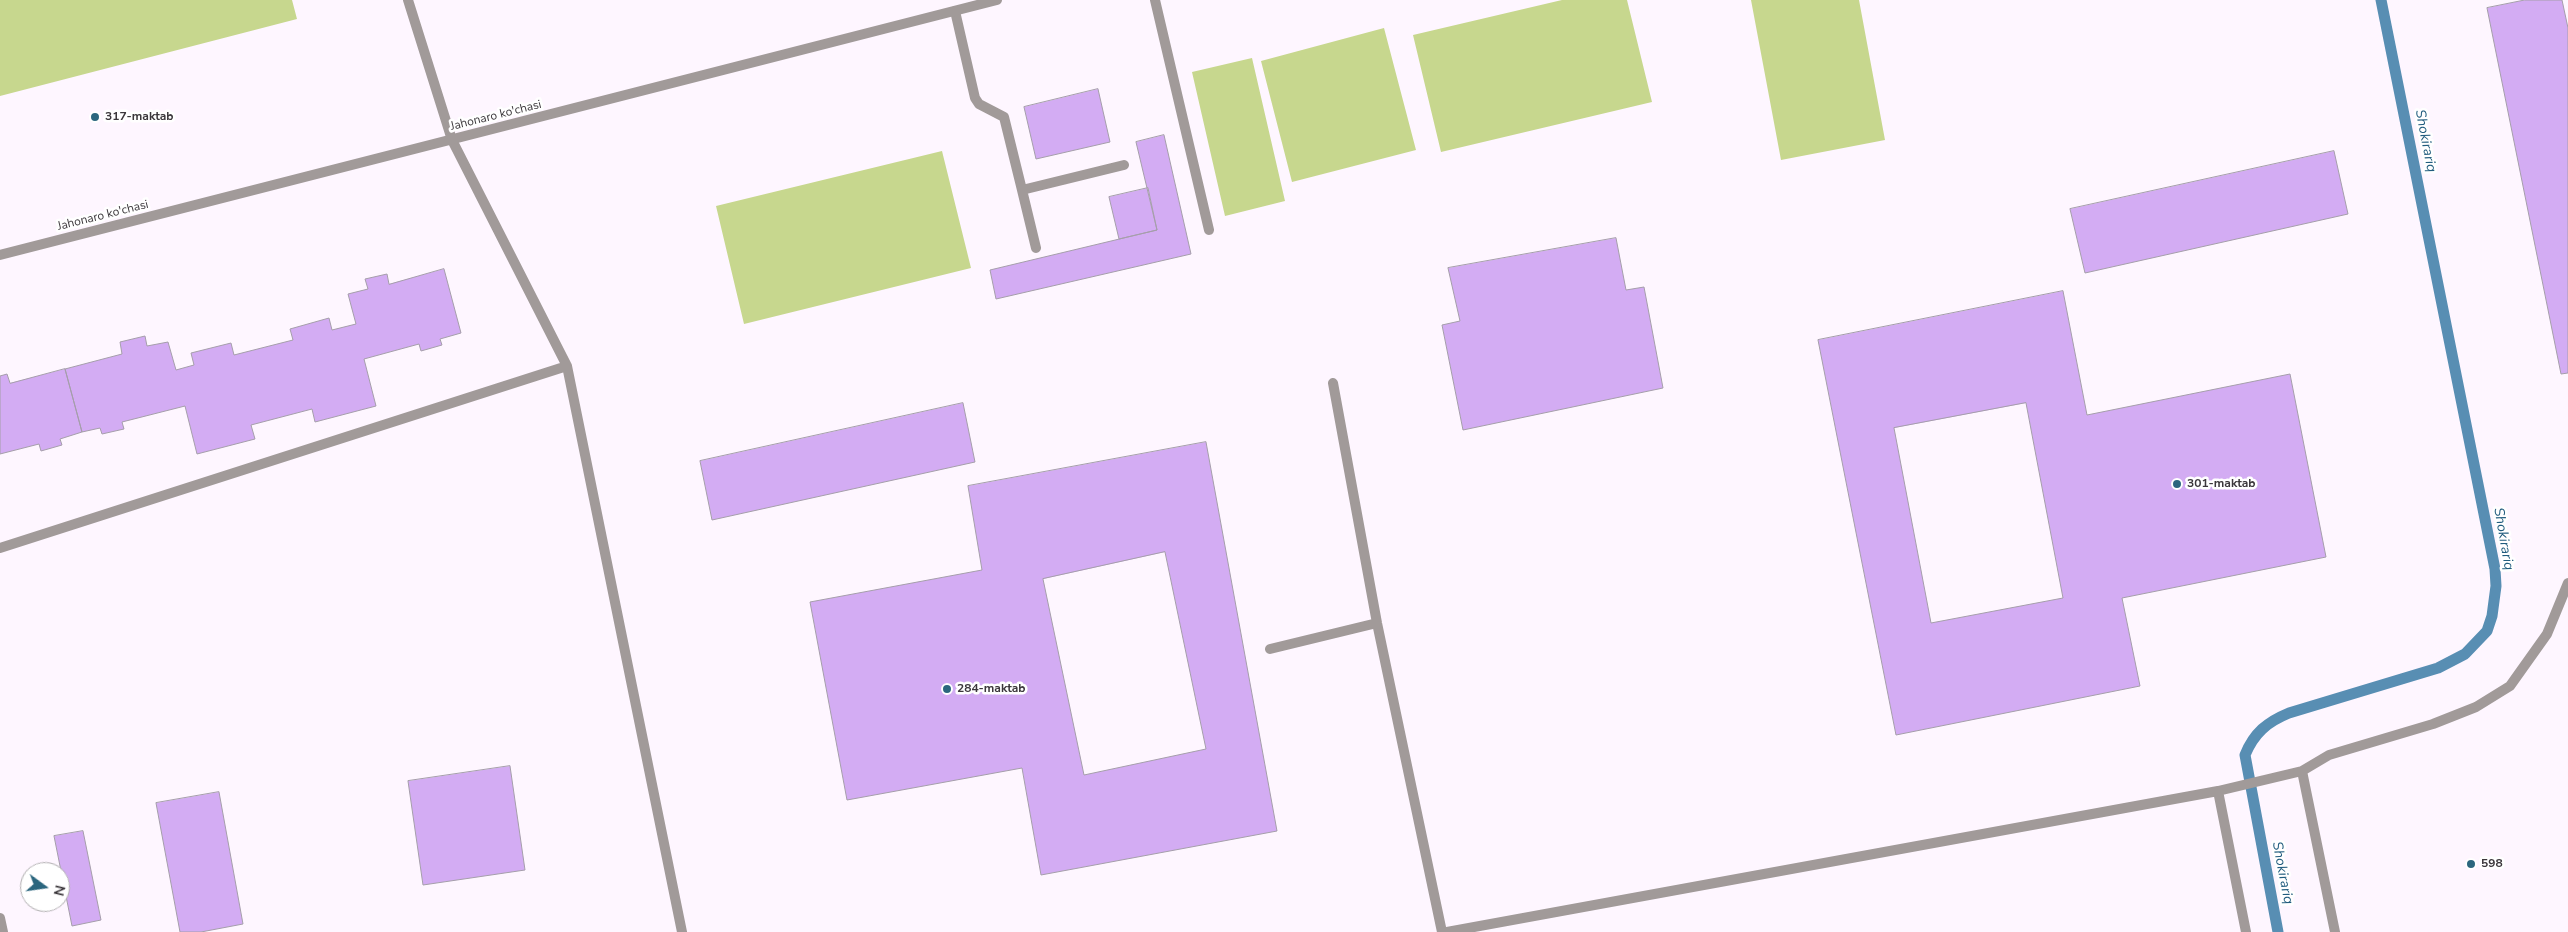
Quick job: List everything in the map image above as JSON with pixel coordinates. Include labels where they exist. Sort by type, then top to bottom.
[{"type":"street","points":[[408,0],[452,140],[567,366],[682,932]]},
{"type":"street","name":"Jahonaro ko'chasi","points":[[0,255],[997,0]]},
{"type":"street","points":[[1154,0],[1209,230]]},
{"type":"street","points":[[954,11],[975,98],[979,104],[1004,117],[1036,248]]},
{"type":"street","points":[[1022,190],[1124,165]]},
{"type":"street","points":[[0,548],[567,366]]},
{"type":"street","points":[[1333,383],[1377,623],[1442,932]]},
{"type":"street","points":[[1446,932],[2218,791],[2302,771],[2329,754],[2433,724],[2476,708],[2510,686],[2547,634],[2568,583]]},
{"type":"street","points":[[1270,648],[1377,623]]},
{"type":"street","points":[[2302,771],[2335,932]]},
{"type":"street","points":[[2218,791],[2246,932]]},
{"type":"street","points":[[0,918],[3,932]]},
{"type":"green space","points":[[0,0],[292,0],[297,19],[0,96]]},
{"type":"green space","points":[[1562,0],[1627,0],[1652,102],[1441,152],[1413,35]]},
{"type":"green space","points":[[1751,0],[1859,0],[1885,140],[1781,160]]},
{"type":"green space","points":[[1384,28],[1416,150],[1292,182],[1261,61]]},
{"type":"green space","points":[[1252,58],[1285,201],[1225,216],[1192,72]]},
{"type":"green space","points":[[942,151],[971,268],[744,324],[716,206]]},
{"type":"building","points":[[2525,0],[2562,0],[2568,28],[2568,373],[2561,374],[2487,8]]},
{"type":"building","points":[[1098,89],[1110,142],[1036,159],[1024,107]]},
{"type":"building","points":[[1164,135],[1191,254],[996,299],[990,270],[1157,230],[1136,142]]},
{"type":"building","points":[[2334,151],[2348,214],[2085,273],[2070,209]]},
{"type":"building","points":[[1148,188],[1157,230],[1119,239],[1109,197]]},
{"type":"building","points":[[1616,238],[1626,290],[1644,287],[1663,388],[1463,430],[1442,325],[1460,321],[1448,268]]},
{"type":"building","points":[[444,269],[461,333],[440,339],[442,345],[421,351],[419,344],[364,359],[376,406],[315,422],[312,409],[251,425],[255,439],[197,454],[185,406],[122,422],[124,429],[102,434],[100,428],[82,432],[65,369],[122,354],[120,342],[145,336],[147,346],[168,342],[176,370],[194,365],[191,353],[231,343],[234,355],[293,340],[290,329],[329,318],[332,330],[356,324],[348,294],[368,289],[365,279],[387,274],[389,284]]},
{"type":"building","name":"301-maktab","points":[[2063,291],[2087,415],[2290,374],[2326,557],[2122,598],[2140,686],[1896,735],[1818,340]],"holes":[[[2026,403],[2063,598],[1931,623],[1894,428]]]},
{"type":"building","points":[[65,369],[82,432],[60,439],[62,445],[41,451],[39,444],[0,454],[0,376],[7,374],[10,383]]},
{"type":"building","points":[[963,403],[975,462],[712,520],[700,461]]},
{"type":"building","name":"284-maktab","points":[[1206,442],[1277,831],[1041,875],[1022,768],[847,800],[810,602],[982,570],[968,486]],"holes":[[[1165,552],[1206,749],[1084,775],[1043,579]]]},
{"type":"building","points":[[510,766],[525,870],[423,885],[408,781]]},
{"type":"building","points":[[219,792],[243,924],[201,932],[180,932],[156,803]]},
{"type":"building","points":[[83,831],[101,920],[72,926],[69,912],[70,862],[59,862],[54,836]]},
{"type":"waterway","name":"Shokirariq","points":[[2278,932],[2245,755],[2253,740],[2268,724],[2289,713],[2438,668],[2465,654],[2487,631],[2492,616],[2496,586],[2495,569],[2381,0]]},
{"type":"place","name":"317-maktab","points":[[95,117]]},
{"type":"place","name":"301-maktab","points":[[2177,484]]},
{"type":"place","name":"284-maktab","points":[[947,689]]},
{"type":"place","name":"598","points":[[2471,864]]}]
